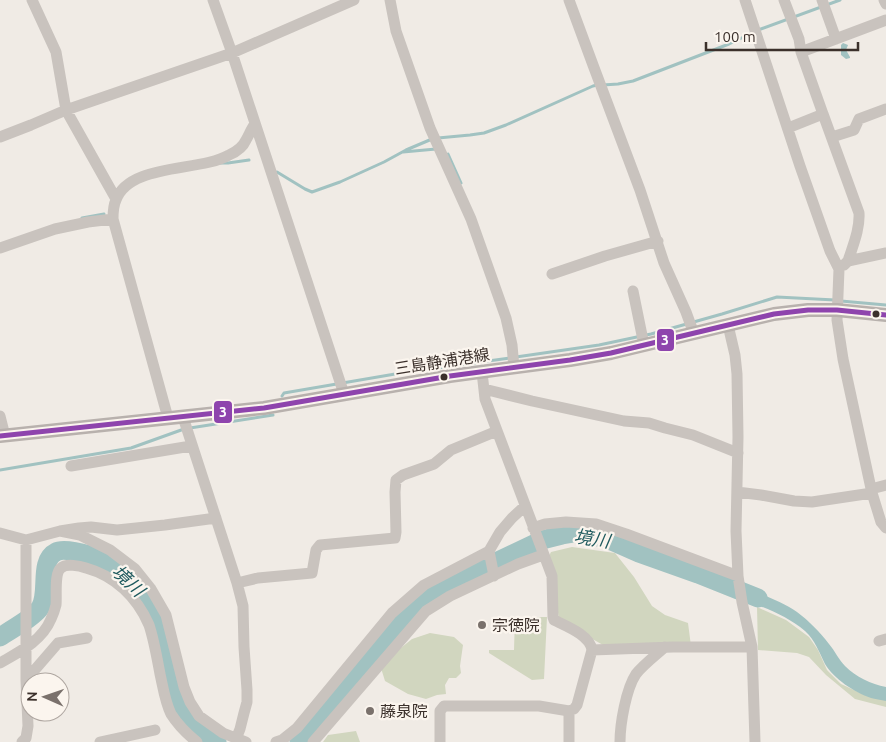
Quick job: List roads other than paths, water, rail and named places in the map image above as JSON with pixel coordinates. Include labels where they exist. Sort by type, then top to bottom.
[{"type":"main road","name":"三島静浦港線","points":[[3,436],[264,408],[342,386],[482,372],[570,360],[694,334],[774,314],[808,310],[837,310],[886,315]]},
{"type":"street","points":[[32,0],[56,52],[66,110],[116,199]]},
{"type":"street","points":[[213,0],[342,386]]},
{"type":"street","points":[[0,137],[31,126],[66,110],[232,53],[354,0]]},
{"type":"street","points":[[390,0],[396,31],[430,128],[471,219],[506,318],[512,345],[514,368]]},
{"type":"street","points":[[570,0],[640,190],[664,263],[694,334]]},
{"type":"street","points":[[745,0],[800,166],[830,251],[839,270],[837,310],[843,359],[872,491],[881,522],[886,528]]},
{"type":"street","points":[[784,0],[799,39],[823,114],[860,213],[857,233],[848,261],[839,270]]},
{"type":"street","points":[[822,0],[836,39]]},
{"type":"street","points":[[884,0],[886,4]]},
{"type":"street","points":[[802,52],[886,20]]},
{"type":"street","points":[[832,137],[854,130],[859,119],[886,109]]},
{"type":"street","points":[[788,128],[823,114]]},
{"type":"street","points":[[168,418],[112,219],[116,199],[126,186],[147,175],[173,168],[210,162],[230,155],[243,145],[255,124]]},
{"type":"street","points":[[0,248],[55,229],[112,219]]},
{"type":"street","points":[[552,274],[658,241]]},
{"type":"street","points":[[848,261],[886,253]]},
{"type":"street","points":[[633,291],[644,345]]},
{"type":"street","points":[[728,325],[737,374],[738,453],[736,531],[738,579],[752,647],[755,742]]},
{"type":"street","points":[[440,742],[440,711],[444,706],[539,706],[570,711],[574,709],[578,705],[592,650],[592,645],[587,639],[554,620],[552,616],[552,576],[485,399],[482,372]]},
{"type":"street","points":[[484,388],[602,417],[649,423],[693,435],[738,453]]},
{"type":"street","points":[[0,416],[3,436]]},
{"type":"street","points":[[60,531],[80,535],[110,550],[135,569],[151,588],[166,615],[184,687],[190,702],[199,716],[223,733],[241,740],[240,729],[247,702],[243,606],[183,417]]},
{"type":"street","points":[[237,583],[258,578],[312,573],[316,550],[320,545],[394,538],[396,532],[396,480],[403,475],[434,464],[451,450],[497,430]]},
{"type":"street","points":[[72,466],[192,446]]},
{"type":"street","points":[[737,492],[807,502],[872,491],[886,485]]},
{"type":"street","points":[[494,574],[490,552],[500,532],[525,506]]},
{"type":"street","points":[[0,533],[26,540],[60,531],[91,527],[117,530],[216,518]]},
{"type":"street","points":[[534,530],[545,524],[566,522],[596,524],[626,534],[738,579]]},
{"type":"street","points":[[26,540],[26,672]]},
{"type":"street","points":[[276,742],[282,740],[297,728],[392,614],[416,590],[433,579],[490,552]]},
{"type":"street","points":[[313,742],[426,611],[450,596],[494,574],[542,553]]},
{"type":"street","points":[[0,663],[35,641],[43,633],[51,619],[56,604],[58,570],[66,565],[83,567],[106,576],[118,583],[140,609],[149,626],[164,694],[171,713],[184,732],[197,742]]},
{"type":"street","points":[[33,672],[58,643],[86,638]]},
{"type":"street","points":[[592,650],[665,647],[752,647]]},
{"type":"street","points":[[620,742],[622,716],[635,676],[665,647]]},
{"type":"street","points":[[569,742],[570,711]]},
{"type":"street","points":[[22,742],[28,734],[28,722]]},
{"type":"street","points":[[100,742],[155,730]]},
{"type":"water","points":[[843,43],[848,45],[846,50],[850,58],[846,59],[841,55],[841,45]]},
{"type":"water","points":[[741,586],[784,604],[801,615],[822,635],[849,670],[864,680],[886,687],[886,701],[871,698],[851,689],[839,680],[829,670],[814,642],[805,631],[775,612],[743,600]]},
{"type":"waterway","points":[[758,30],[840,0]]},
{"type":"waterway","points":[[603,85],[633,81],[729,44],[752,33]]},
{"type":"waterway","points":[[438,138],[484,133],[597,85]]},
{"type":"waterway","points":[[277,172],[312,192],[340,182],[432,139]]},
{"type":"waterway","points":[[403,152],[436,149]]},
{"type":"waterway","points":[[448,154],[461,183]]},
{"type":"waterway","points":[[220,163],[249,160]]},
{"type":"waterway","points":[[82,218],[104,214]]},
{"type":"waterway","points":[[516,357],[599,345],[651,334],[777,297],[835,300]]},
{"type":"waterway","points":[[841,301],[886,305]]},
{"type":"waterway","points":[[282,396],[284,393],[401,373],[510,358]]},
{"type":"waterway","points":[[190,428],[273,415]]},
{"type":"waterway","points":[[0,470],[131,448],[184,429]]},
{"type":"waterway","name":"境川","points":[[299,742],[424,599],[441,588],[542,540],[574,533],[605,538],[639,553],[758,598]]},
{"type":"waterway","name":"境川","points":[[0,637],[40,608],[43,602],[47,562],[56,552],[63,550],[72,551],[101,559],[123,572],[145,594],[160,628],[180,707],[186,718],[194,726],[217,742]]},
{"type":"place","name":"宗徳院","points":[[482,625]]},
{"type":"place","name":"藤泉院","points":[[370,711]]}]
